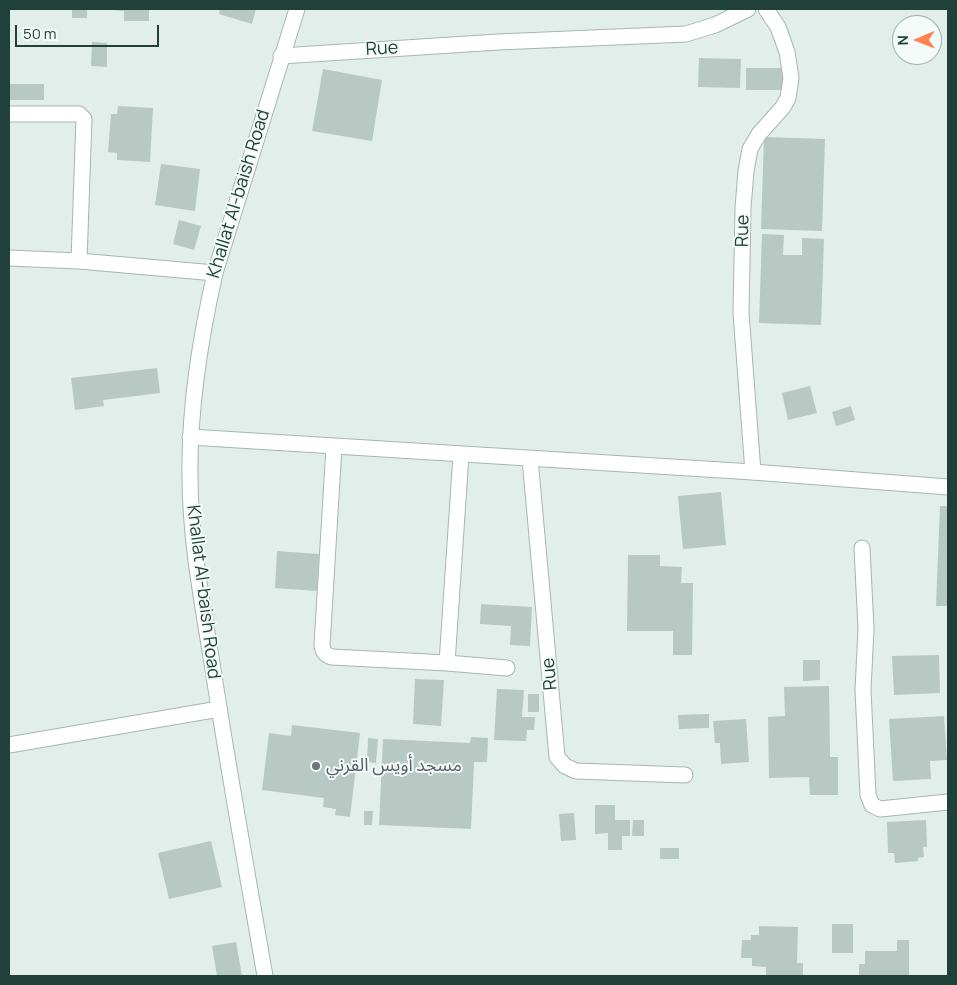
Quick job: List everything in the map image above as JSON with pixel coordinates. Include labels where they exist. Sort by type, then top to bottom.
[{"type":"street","name":"Khallat Al-baish Road","points":[[265,976],[194,552],[190,437],[196,372],[215,273],[296,9]]},
{"type":"street","name":"Rue","points":[[281,56],[498,42],[686,34],[715,25],[748,9]]},
{"type":"street","name":"Rue","points":[[753,472],[741,313],[743,208],[746,171],[750,149],[758,134],[783,107],[788,98],[791,78],[787,52],[778,27],[766,9]]},
{"type":"street","points":[[9,114],[79,114],[84,119],[79,261]]},
{"type":"street","points":[[9,258],[79,261],[215,273]]},
{"type":"street","points":[[190,437],[753,472],[948,487]]},
{"type":"street","points":[[334,447],[323,652],[327,656],[507,668]]},
{"type":"street","points":[[447,663],[461,455]]},
{"type":"street","name":"Rue","points":[[530,459],[558,757],[565,766],[576,771],[685,775]]},
{"type":"street","points":[[862,548],[866,629],[863,690],[868,795],[872,805],[880,809],[948,802]]},
{"type":"street","points":[[9,745],[219,709]]},
{"type":"building","points":[[72,9],[87,9],[87,18],[72,18]]},
{"type":"building","points":[[111,9],[149,9],[149,21],[124,21],[124,11]]},
{"type":"building","points":[[220,9],[256,9],[252,24],[219,14]]},
{"type":"building","points":[[92,42],[107,43],[107,67],[91,66]]},
{"type":"building","points":[[699,58],[741,59],[740,88],[698,87]]},
{"type":"building","points":[[746,68],[784,68],[784,90],[746,90]]},
{"type":"building","points":[[323,69],[382,80],[372,141],[312,131]]},
{"type":"building","points":[[9,84],[44,84],[44,100],[9,100]]},
{"type":"building","points":[[118,106],[153,108],[150,162],[117,160],[117,153],[108,152],[111,114],[117,114]]},
{"type":"building","points":[[764,137],[825,139],[822,231],[761,229]]},
{"type":"building","points":[[161,164],[200,169],[195,211],[155,205]]},
{"type":"building","points":[[179,220],[201,226],[194,250],[173,244]]},
{"type":"building","points":[[762,234],[784,235],[783,255],[802,255],[802,238],[824,239],[821,325],[759,323]]},
{"type":"building","points":[[157,368],[160,393],[103,400],[104,406],[75,410],[71,378]]},
{"type":"building","points":[[810,386],[817,413],[788,420],[782,393]]},
{"type":"building","points":[[851,406],[855,420],[836,426],[832,412]]},
{"type":"building","points":[[721,492],[726,545],[683,549],[678,496]]},
{"type":"building","points":[[940,506],[948,506],[948,606],[936,606]]},
{"type":"building","points":[[277,551],[319,554],[317,591],[275,588]]},
{"type":"building","points":[[628,555],[660,555],[660,566],[682,567],[681,583],[693,583],[692,655],[673,655],[673,631],[627,631]]},
{"type":"building","points":[[481,604],[532,607],[530,646],[510,645],[511,626],[480,624]]},
{"type":"building","points":[[939,655],[940,693],[894,695],[892,656]]},
{"type":"building","points":[[803,660],[820,660],[820,680],[803,681]]},
{"type":"building","points":[[415,679],[444,680],[441,726],[413,724]]},
{"type":"building","points":[[829,686],[830,757],[838,757],[838,795],[810,795],[809,777],[769,778],[768,717],[785,716],[784,687]]},
{"type":"building","points":[[497,689],[524,690],[522,717],[535,717],[534,730],[527,730],[526,741],[494,740]]},
{"type":"building","points":[[528,694],[539,694],[539,712],[528,712]]},
{"type":"building","points":[[709,714],[709,728],[679,729],[678,715]]},
{"type":"building","points":[[944,716],[947,760],[930,761],[931,779],[893,781],[889,719]]},
{"type":"building","points":[[746,719],[749,762],[721,764],[720,743],[715,743],[713,721]]},
{"type":"building","points":[[292,725],[360,733],[350,817],[335,815],[336,809],[323,807],[324,798],[262,790],[269,733],[291,736]]},
{"type":"building","points":[[471,737],[488,738],[487,762],[474,762],[471,829],[379,825],[383,739],[470,743]]},
{"type":"building","points":[[368,738],[378,739],[376,763],[367,762]]},
{"type":"building","points":[[595,805],[615,805],[615,820],[630,820],[630,836],[622,836],[622,850],[608,850],[608,833],[595,834]]},
{"type":"building","points":[[364,811],[373,811],[372,825],[364,825]]},
{"type":"building","points":[[574,813],[576,840],[561,841],[559,814]]},
{"type":"building","points":[[633,820],[644,820],[644,836],[632,836]]},
{"type":"building","points":[[926,820],[927,847],[923,847],[924,857],[918,858],[918,861],[895,863],[894,853],[888,853],[887,822]]},
{"type":"building","points":[[211,841],[222,887],[169,899],[158,853]]},
{"type":"building","points":[[660,848],[679,848],[679,859],[660,859]]},
{"type":"building","points":[[832,924],[853,924],[853,953],[832,953]]},
{"type":"building","points":[[759,926],[798,927],[797,963],[803,963],[803,976],[766,975],[766,967],[752,966],[752,958],[741,958],[742,940],[751,940],[751,935],[759,935]]},
{"type":"building","points":[[897,940],[909,940],[909,976],[859,976],[859,964],[865,964],[865,951],[897,951]]},
{"type":"building","points":[[236,942],[242,976],[217,976],[212,946]]},
{"type":"place","name":"مسجد أويس القرني","points":[[316,766]]}]
